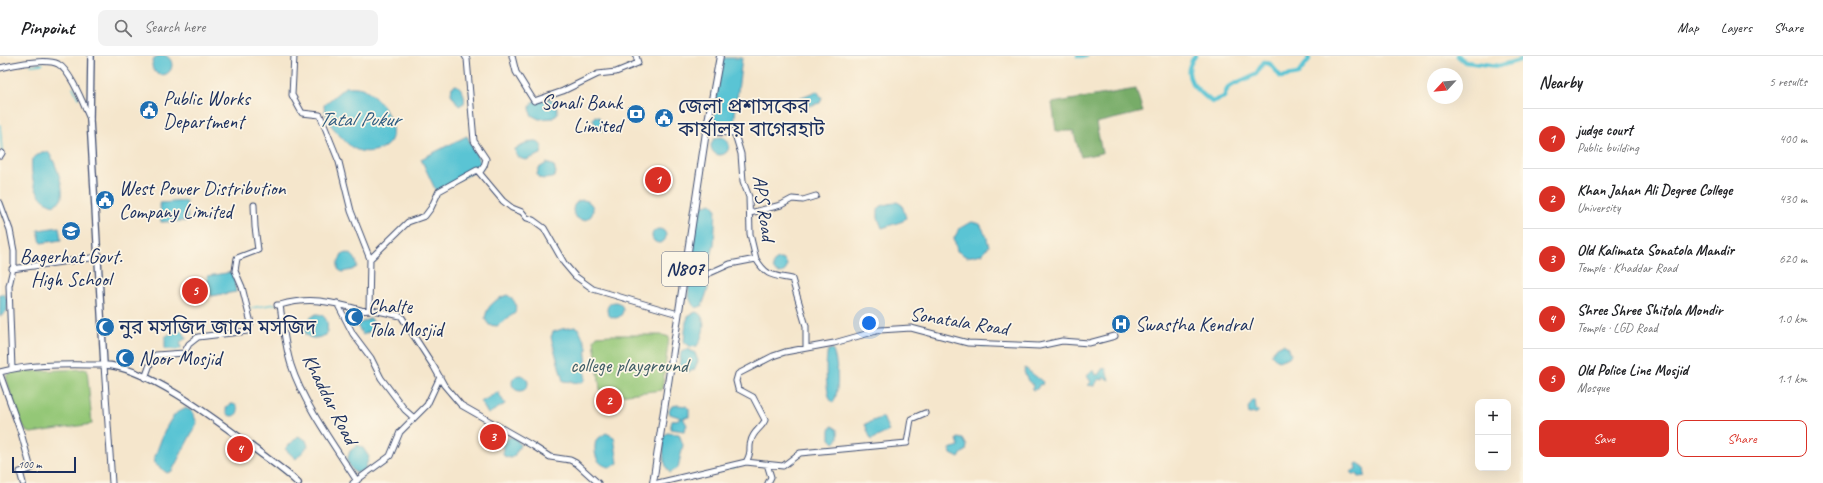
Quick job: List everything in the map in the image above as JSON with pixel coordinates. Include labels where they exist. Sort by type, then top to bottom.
[{"type":"highway","name":"N807","points":[[653,483],[706,132],[720,56]]},
{"type":"main road","points":[[91,56],[90,120],[104,365],[118,366],[171,390],[227,428],[298,483]]},
{"type":"street","points":[[294,56],[292,95],[302,113],[320,115],[339,162],[351,211],[370,259],[369,310]]},
{"type":"street","points":[[465,56],[467,59],[474,141],[486,159],[480,172]]},
{"type":"street","points":[[512,56],[516,72],[534,101],[563,91],[598,74],[616,72],[638,63],[636,56]]},
{"type":"street","points":[[0,68],[48,62],[58,64],[67,72],[90,120]]},
{"type":"street","name":"APS Road","points":[[683,285],[730,264],[756,259],[750,234],[750,212],[740,154],[734,132],[706,132]]},
{"type":"street","points":[[370,259],[408,222],[425,216],[431,208],[439,191],[474,171],[480,172],[503,201],[512,208],[522,212],[527,218],[534,220],[544,228],[564,263],[575,276],[593,289],[678,314]]},
{"type":"street","points":[[750,212],[780,205],[792,199],[803,200],[816,196]]},
{"type":"street","points":[[0,203],[10,230],[14,252],[9,286],[12,368]]},
{"type":"street","points":[[144,378],[152,359],[156,355],[184,353],[189,344],[198,337],[248,331],[251,323],[250,314],[236,271],[237,258],[258,250],[254,204]]},
{"type":"street","points":[[12,269],[98,257]]},
{"type":"street","points":[[756,259],[761,270],[774,277],[792,279],[806,326],[806,347]]},
{"type":"street","name":"Khaddar Road","points":[[355,482],[299,383],[289,358],[278,305],[307,299],[337,303],[363,311],[369,310],[401,316],[449,393],[461,405],[550,457],[570,460],[576,463],[598,483]]},
{"type":"street","points":[[337,303],[353,334],[371,358],[381,378],[405,410],[414,418]]},
{"type":"street","name":"Sonatala Road","points":[[746,462],[752,452],[750,441],[756,429],[761,427],[764,420],[753,397],[738,389],[736,381],[738,374],[773,356],[806,347],[834,343],[880,330],[911,328],[956,340],[984,345],[1039,346],[1062,341],[1089,342],[1115,336]]},
{"type":"street","points":[[22,483],[20,472],[31,469],[21,434],[0,373],[12,368],[104,365],[112,483]]},
{"type":"street","points":[[355,482],[390,456],[400,432],[427,405],[440,377]]},
{"type":"street","points":[[658,483],[746,462],[783,466],[800,453],[907,443],[911,419],[925,412]]},
{"type":"street","points":[[767,464],[771,477],[768,483]]},
{"type":"green space","points":[[1136,89],[1143,112],[1096,123],[1102,153],[1081,157],[1073,131],[1056,131],[1052,103]]},
{"type":"green space","name":"college playground","points":[[663,335],[669,337],[662,390],[601,397],[594,340],[597,336]]},
{"type":"green space","points":[[87,369],[92,424],[31,433],[26,431],[14,406],[6,376],[12,372]]},
{"type":"water","points":[[158,55],[166,55],[172,61],[172,69],[166,75],[158,75],[152,69],[152,61]]},
{"type":"water","points":[[721,58],[742,58],[733,131],[713,128]]},
{"type":"water","points":[[456,85],[462,90],[464,98],[464,103],[459,106],[451,94],[452,87]]},
{"type":"water","name":"Tatal Pukur","points":[[345,87],[362,88],[370,92],[385,109],[391,123],[392,137],[390,142],[382,149],[370,152],[359,151],[350,146],[333,128],[324,110],[324,105]]},
{"type":"water","points":[[817,91],[822,98],[820,103],[805,107],[799,106],[799,98]]},
{"type":"water","points":[[545,98],[554,102],[558,113],[553,118],[539,119],[531,115],[530,107],[534,101]]},
{"type":"water","points":[[595,116],[599,117],[604,129],[601,131],[597,128],[593,119]]},
{"type":"water","points":[[467,136],[483,168],[436,191],[421,159]]},
{"type":"water","points":[[716,137],[724,137],[729,142],[727,153],[724,155],[716,155],[711,150],[711,142]]},
{"type":"water","points":[[532,141],[537,141],[542,146],[541,154],[526,160],[518,157],[515,149]]},
{"type":"water","points":[[42,152],[48,152],[51,156],[57,168],[61,183],[61,200],[54,205],[42,199],[33,180],[32,159]]},
{"type":"water","points":[[547,163],[554,166],[556,173],[553,178],[539,178],[537,174],[539,168]]},
{"type":"water","points":[[583,200],[590,203],[593,210],[590,217],[583,220],[576,217],[573,210],[576,203]]},
{"type":"water","points":[[186,201],[188,221],[161,222],[160,203]]},
{"type":"water","points":[[897,202],[902,205],[906,218],[903,221],[882,228],[878,218],[878,210],[881,206]]},
{"type":"water","points":[[711,203],[716,208],[714,245],[707,271],[693,270],[691,265],[691,248],[699,211],[702,206]]},
{"type":"water","points":[[972,222],[980,224],[986,235],[989,246],[982,254],[967,257],[957,251],[954,238],[960,228]]},
{"type":"water","points":[[59,227],[61,240],[41,243],[38,230]]},
{"type":"water","points":[[656,229],[662,229],[666,233],[666,239],[662,243],[656,243],[652,239],[652,233]]},
{"type":"water","points":[[347,253],[355,258],[357,267],[352,270],[342,272],[338,269],[338,263],[342,254]]},
{"type":"water","points":[[777,259],[783,259],[787,263],[787,269],[783,273],[777,273],[773,269],[773,263]]},
{"type":"water","points":[[233,272],[236,292],[211,296],[207,276]]},
{"type":"water","points":[[699,272],[706,277],[708,289],[702,306],[696,308],[690,300],[688,288],[691,278],[694,274]]},
{"type":"water","points":[[0,294],[4,294],[8,301],[7,311],[0,317]]},
{"type":"water","points":[[507,295],[515,302],[515,313],[497,326],[489,325],[485,319],[489,307],[495,301]]},
{"type":"water","points":[[612,302],[618,302],[623,307],[621,316],[618,318],[612,318],[607,313],[607,307]]},
{"type":"water","points":[[696,312],[702,318],[704,328],[697,346],[691,347],[684,342],[686,322],[689,315]]},
{"type":"water","points":[[316,314],[323,316],[327,321],[326,335],[318,338],[308,337],[305,331],[306,322]]},
{"type":"water","points":[[371,318],[376,328],[363,335],[357,325]]},
{"type":"water","points":[[575,327],[579,329],[587,347],[585,380],[581,383],[563,381],[551,337],[553,332]]},
{"type":"water","points":[[182,331],[187,338],[180,342],[181,348],[177,350],[165,349],[165,337],[173,332]]},
{"type":"water","points":[[1283,344],[1288,347],[1291,354],[1289,357],[1278,361],[1271,354],[1277,347]]},
{"type":"water","points":[[688,349],[695,353],[698,361],[694,370],[688,372],[679,367],[681,352]]},
{"type":"water","points":[[832,349],[836,361],[837,376],[837,392],[833,403],[828,394],[826,369],[828,350]]},
{"type":"water","points":[[1025,368],[1043,382],[1037,389],[1032,389],[1033,385],[1028,381],[1024,371]]},
{"type":"water","points":[[1103,368],[1106,369],[1109,380],[1104,377],[1103,380],[1099,379],[1094,386],[1088,385],[1091,382],[1087,376],[1091,371],[1094,371],[1094,374],[1098,375]]},
{"type":"water","points":[[517,375],[523,375],[528,380],[526,389],[523,391],[517,391],[512,386],[512,380]]},
{"type":"water","points":[[498,392],[505,404],[488,414],[481,402]]},
{"type":"water","points":[[1253,400],[1255,400],[1256,410],[1259,411],[1257,413],[1249,414],[1248,408]]},
{"type":"water","points":[[230,404],[234,404],[238,410],[234,416],[230,416],[226,412],[226,408]]},
{"type":"water","points":[[672,406],[686,406],[689,409],[689,417],[683,418],[687,425],[684,431],[670,429],[672,421],[682,418],[670,414],[669,410]]},
{"type":"water","points":[[185,408],[192,411],[197,423],[172,471],[167,473],[155,464],[154,458],[169,423],[179,411]]},
{"type":"water","points":[[883,417],[889,431],[871,440],[865,424]]},
{"type":"water","points":[[832,426],[837,429],[838,433],[838,439],[834,443],[830,439],[830,430]]},
{"type":"water","points":[[606,433],[614,437],[618,463],[611,467],[602,464],[595,454],[596,440]]},
{"type":"water","points":[[667,433],[679,434],[683,445],[678,468],[670,473],[667,469],[663,446],[664,436]]},
{"type":"water","points":[[298,436],[306,440],[308,446],[296,459],[285,449]]},
{"type":"water","points":[[510,437],[516,438],[520,445],[514,456],[510,458],[504,456],[502,448],[505,441]]},
{"type":"water","points":[[958,438],[963,439],[967,446],[966,451],[962,453],[959,458],[951,454],[950,449],[959,446]]},
{"type":"water","points":[[358,445],[363,448],[369,457],[365,469],[358,473],[353,471],[347,461],[350,451]]},
{"type":"water","points":[[1358,463],[1364,467],[1365,476],[1359,477],[1357,474],[1353,474],[1351,472],[1357,468],[1356,464]]},
{"type":"waterway","points":[[1078,56],[1086,56]]},
{"type":"waterway","points":[[1195,56],[1189,70],[1189,77],[1196,88],[1212,102],[1224,97],[1228,87],[1256,74],[1264,62],[1270,64],[1281,77],[1298,74],[1309,60],[1308,56]]},
{"type":"waterway","points":[[1458,56],[1465,62],[1499,66],[1523,59]]},
{"type":"waterway","points":[[31,65],[43,64]]},
{"type":"waterway","points":[[73,87],[78,98]]},
{"type":"waterway","points":[[0,125],[2,152]]},
{"type":"waterway","points":[[251,308],[275,304]]},
{"type":"waterway","points":[[982,346],[990,346]]},
{"type":"waterway","points":[[106,361],[114,364]]},
{"type":"waterway","points":[[732,468],[737,466]]},
{"type":"place","name":"Public Works Department","points":[[149,110]]},
{"type":"place","name":"Sonali Bank Limited","points":[[636,114]]},
{"type":"place","name":"জেলা প্রশাসকের কার্যালয় বাগেরহাট","points":[[664,118]]},
{"type":"place","name":"judge court","points":[[658,180]]},
{"type":"place","name":"West Power Distribution Company Limited","points":[[105,200]]},
{"type":"place","name":"Bagerhat Govt. High School","points":[[71,231]]},
{"type":"place","name":"Old Police Line Mosjid","points":[[195,291]]},
{"type":"place","name":"Chalte Tola Mosjid","points":[[354,317]]},
{"type":"place","name":"Swastha Kendral","points":[[1121,324]]},
{"type":"place","name":"নুর মসজিদ জামে মসজিদ","points":[[105,327]]},
{"type":"place","name":"Noor Mosjid","points":[[125,358]]},
{"type":"place","name":"Khan Jahan Ali Degree College","points":[[609,401]]},
{"type":"place","name":"Old Kalimata Sonatola Mandir","points":[[493,437]]},
{"type":"place","name":"Shree Shree Shitola Mondir","points":[[240,449]]}]
